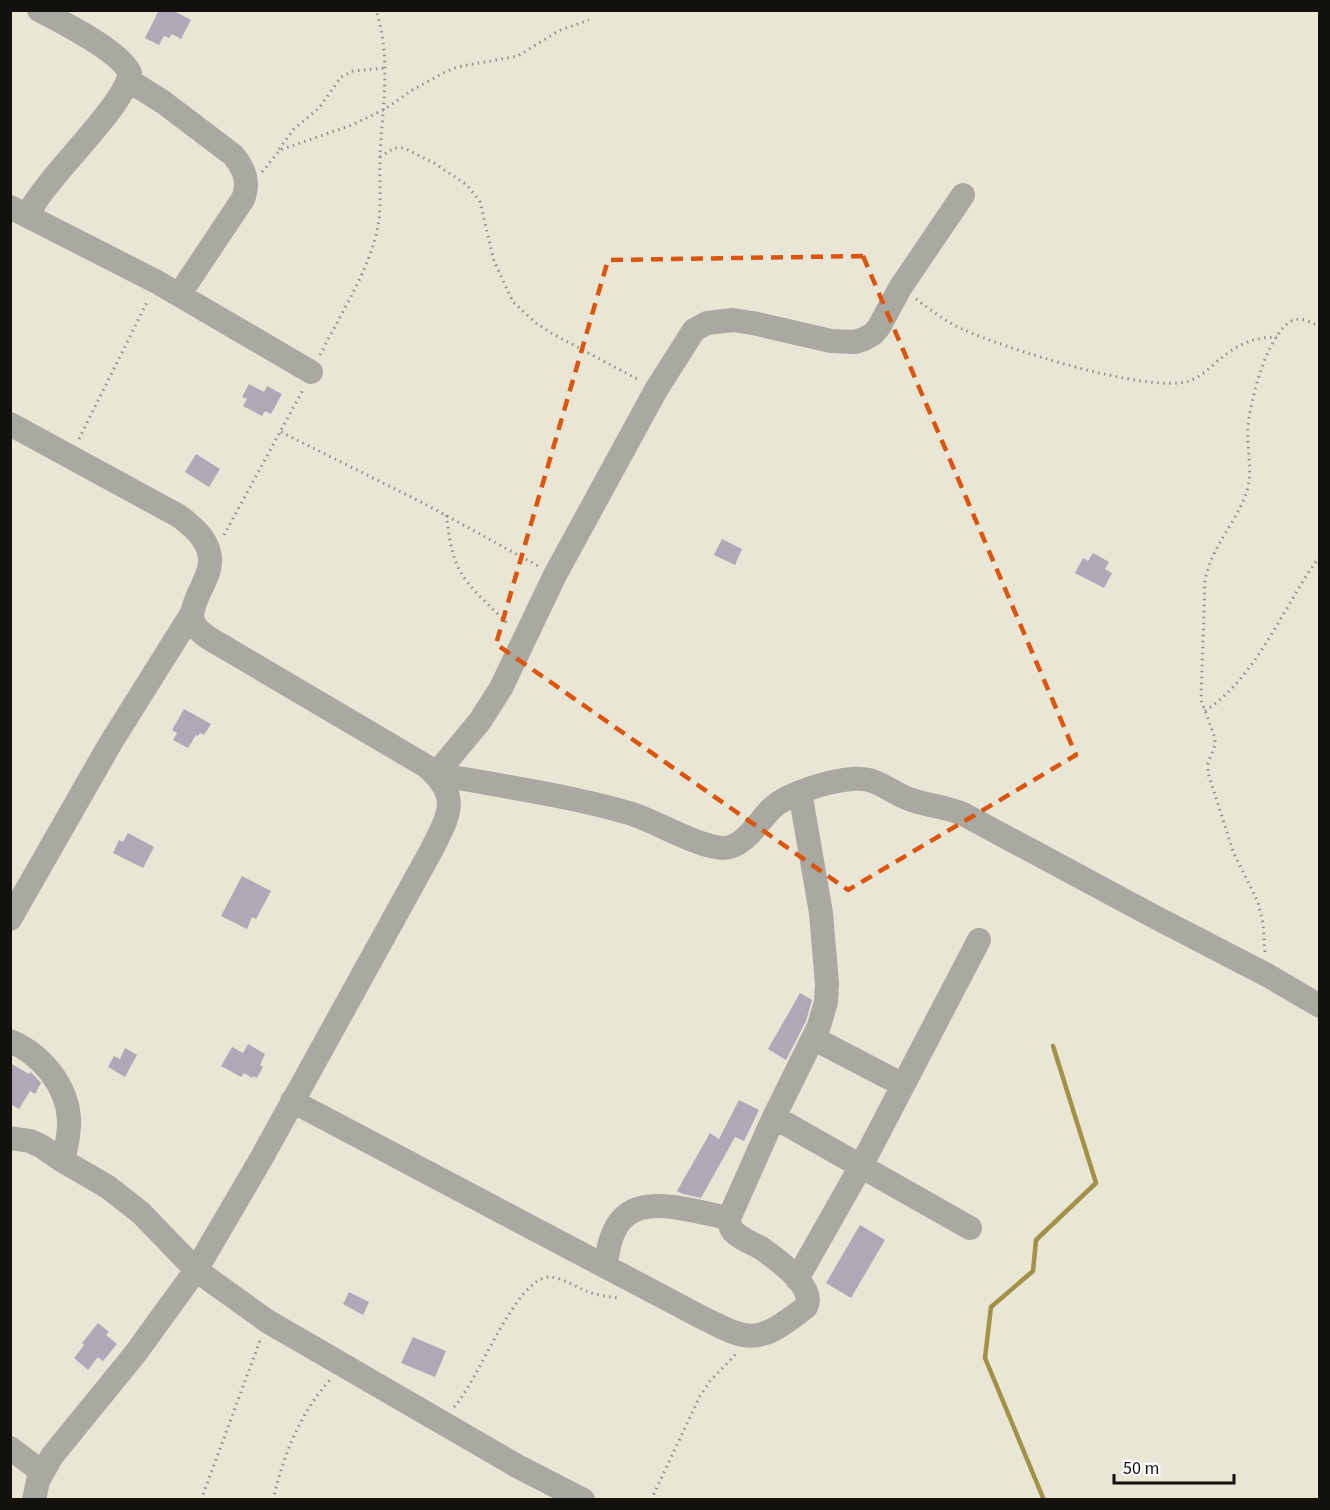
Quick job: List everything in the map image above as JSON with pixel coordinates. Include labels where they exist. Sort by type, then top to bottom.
[{"type":"street","points":[[39,10],[112,54],[128,70],[128,80],[96,127],[52,179],[19,211],[157,282],[311,372]]},
{"type":"street","points":[[128,80],[163,102],[233,155],[240,164],[246,180],[243,199],[179,295]]},
{"type":"street","points":[[436,774],[480,721],[501,688],[555,575],[656,390],[689,336],[703,324],[733,320],[831,341],[855,342],[873,334],[900,288],[963,195]]},
{"type":"street","points":[[10,424],[179,516],[195,528],[204,540],[210,561],[192,613],[110,744],[10,920]]},
{"type":"street","points":[[34,1500],[35,1488],[52,1456],[155,1329],[195,1270],[261,1159],[444,825],[449,811],[449,796],[436,774],[411,755],[206,634],[194,624],[192,613]]},
{"type":"street","points":[[436,774],[592,803],[651,820],[699,842],[726,848],[740,842],[778,802],[800,792],[848,779],[866,779],[907,799],[955,811],[1268,975],[1320,1006]]},
{"type":"street","points":[[292,1101],[721,1327],[756,1337],[771,1333],[806,1307],[808,1298],[797,1279],[774,1257],[735,1233],[730,1226],[729,1218],[824,1013],[827,984],[814,868],[800,792]]},
{"type":"street","points":[[797,1279],[861,1166],[979,940]]},
{"type":"street","points":[[813,1038],[903,1085]]},
{"type":"street","points":[[10,1041],[39,1058],[55,1079],[63,1096],[68,1108],[69,1126],[63,1161]]},
{"type":"street","points":[[774,1117],[970,1228]]},
{"type":"street","points":[[10,1138],[34,1142],[120,1195],[161,1233],[195,1270],[267,1321],[517,1466],[583,1500]]},
{"type":"street","points":[[606,1266],[607,1250],[614,1231],[627,1214],[640,1206],[665,1206],[729,1218]]},
{"type":"street","points":[[10,1448],[42,1472]]},
{"type":"path","points":[[210,561],[281,432],[372,250],[380,215],[380,157],[385,109],[385,68],[380,24],[376,10]]},
{"type":"path","points":[[278,151],[352,125],[385,109],[423,84],[451,70],[518,56],[558,31],[589,20]]},
{"type":"path","points":[[246,180],[263,171],[290,133],[319,108],[341,77],[354,71],[385,68]]},
{"type":"path","points":[[380,157],[394,148],[404,148],[434,163],[467,184],[480,202],[498,271],[509,296],[520,309],[552,334],[656,390]]},
{"type":"path","points":[[70,456],[157,282]]},
{"type":"path","points":[[900,288],[959,328],[989,340],[1062,363],[1141,380],[1169,383],[1189,381],[1198,377],[1244,342],[1264,337],[1277,337]]},
{"type":"path","points":[[1268,975],[1263,923],[1258,902],[1233,854],[1208,773],[1208,763],[1215,745],[1215,738],[1201,700],[1200,687],[1207,568],[1245,495],[1251,468],[1249,416],[1260,373],[1277,337],[1288,324],[1294,320],[1305,320],[1320,327]]},
{"type":"path","points":[[281,432],[446,515],[555,575]]},
{"type":"path","points":[[446,515],[451,547],[461,573],[523,639]]},
{"type":"path","points":[[1205,711],[1223,698],[1257,656],[1320,556]]},
{"type":"path","points":[[440,1421],[458,1403],[519,1298],[537,1280],[553,1277],[588,1292],[619,1298],[637,1296],[651,1291]]},
{"type":"path","points":[[201,1500],[267,1321]]},
{"type":"path","points":[[651,1500],[705,1388],[732,1357],[756,1337]]},
{"type":"path","points":[[273,1500],[276,1484],[296,1433],[323,1388],[344,1365]]},
{"type":"highlighted area","points":[[863,256],[1076,755],[848,890],[496,644],[608,260]]},
{"type":"building","points":[[159,10],[172,10],[191,20],[181,39],[172,34],[169,38],[164,36],[159,45],[145,38]]},
{"type":"building","points":[[249,384],[264,392],[267,386],[282,394],[271,414],[265,411],[262,416],[243,406],[247,399],[242,397]]},
{"type":"building","points":[[196,454],[220,469],[209,487],[185,472]]},
{"type":"building","points":[[722,539],[742,549],[735,565],[714,555]]},
{"type":"building","points":[[1093,553],[1109,562],[1105,569],[1112,573],[1104,588],[1075,573],[1083,558],[1088,561]]},
{"type":"building","points":[[184,709],[211,724],[204,735],[200,733],[196,735],[188,748],[173,740],[177,733],[172,730]]},
{"type":"building","points":[[128,833],[154,847],[143,868],[113,853],[119,840],[123,842]]},
{"type":"building","points":[[242,876],[271,891],[256,919],[252,917],[247,929],[221,916]]},
{"type":"building","points":[[800,993],[812,1000],[806,1021],[786,1060],[768,1049]]},
{"type":"building","points":[[248,1044],[265,1054],[260,1065],[263,1067],[257,1078],[244,1073],[241,1077],[221,1066],[232,1047],[243,1053]]},
{"type":"building","points":[[125,1048],[137,1055],[125,1077],[108,1067],[114,1056],[120,1059]]},
{"type":"building","points":[[10,1063],[29,1074],[31,1072],[41,1083],[35,1094],[30,1091],[19,1109],[10,1104]]},
{"type":"building","points":[[739,1100],[759,1110],[744,1141],[735,1137],[701,1198],[677,1191],[710,1133],[719,1139]]},
{"type":"building","points":[[860,1225],[885,1240],[851,1298],[826,1283]]},
{"type":"building","points":[[349,1292],[369,1302],[363,1315],[343,1304]]},
{"type":"building","points":[[98,1323],[109,1332],[106,1335],[117,1344],[103,1361],[98,1357],[88,1370],[74,1358],[84,1345],[82,1343]]},
{"type":"building","points":[[413,1337],[446,1351],[435,1377],[401,1363]]},
{"type":"waterway","points":[[1044,1500],[985,1358],[991,1307],[1033,1271],[1036,1240],[1096,1183],[1053,1046]]}]
